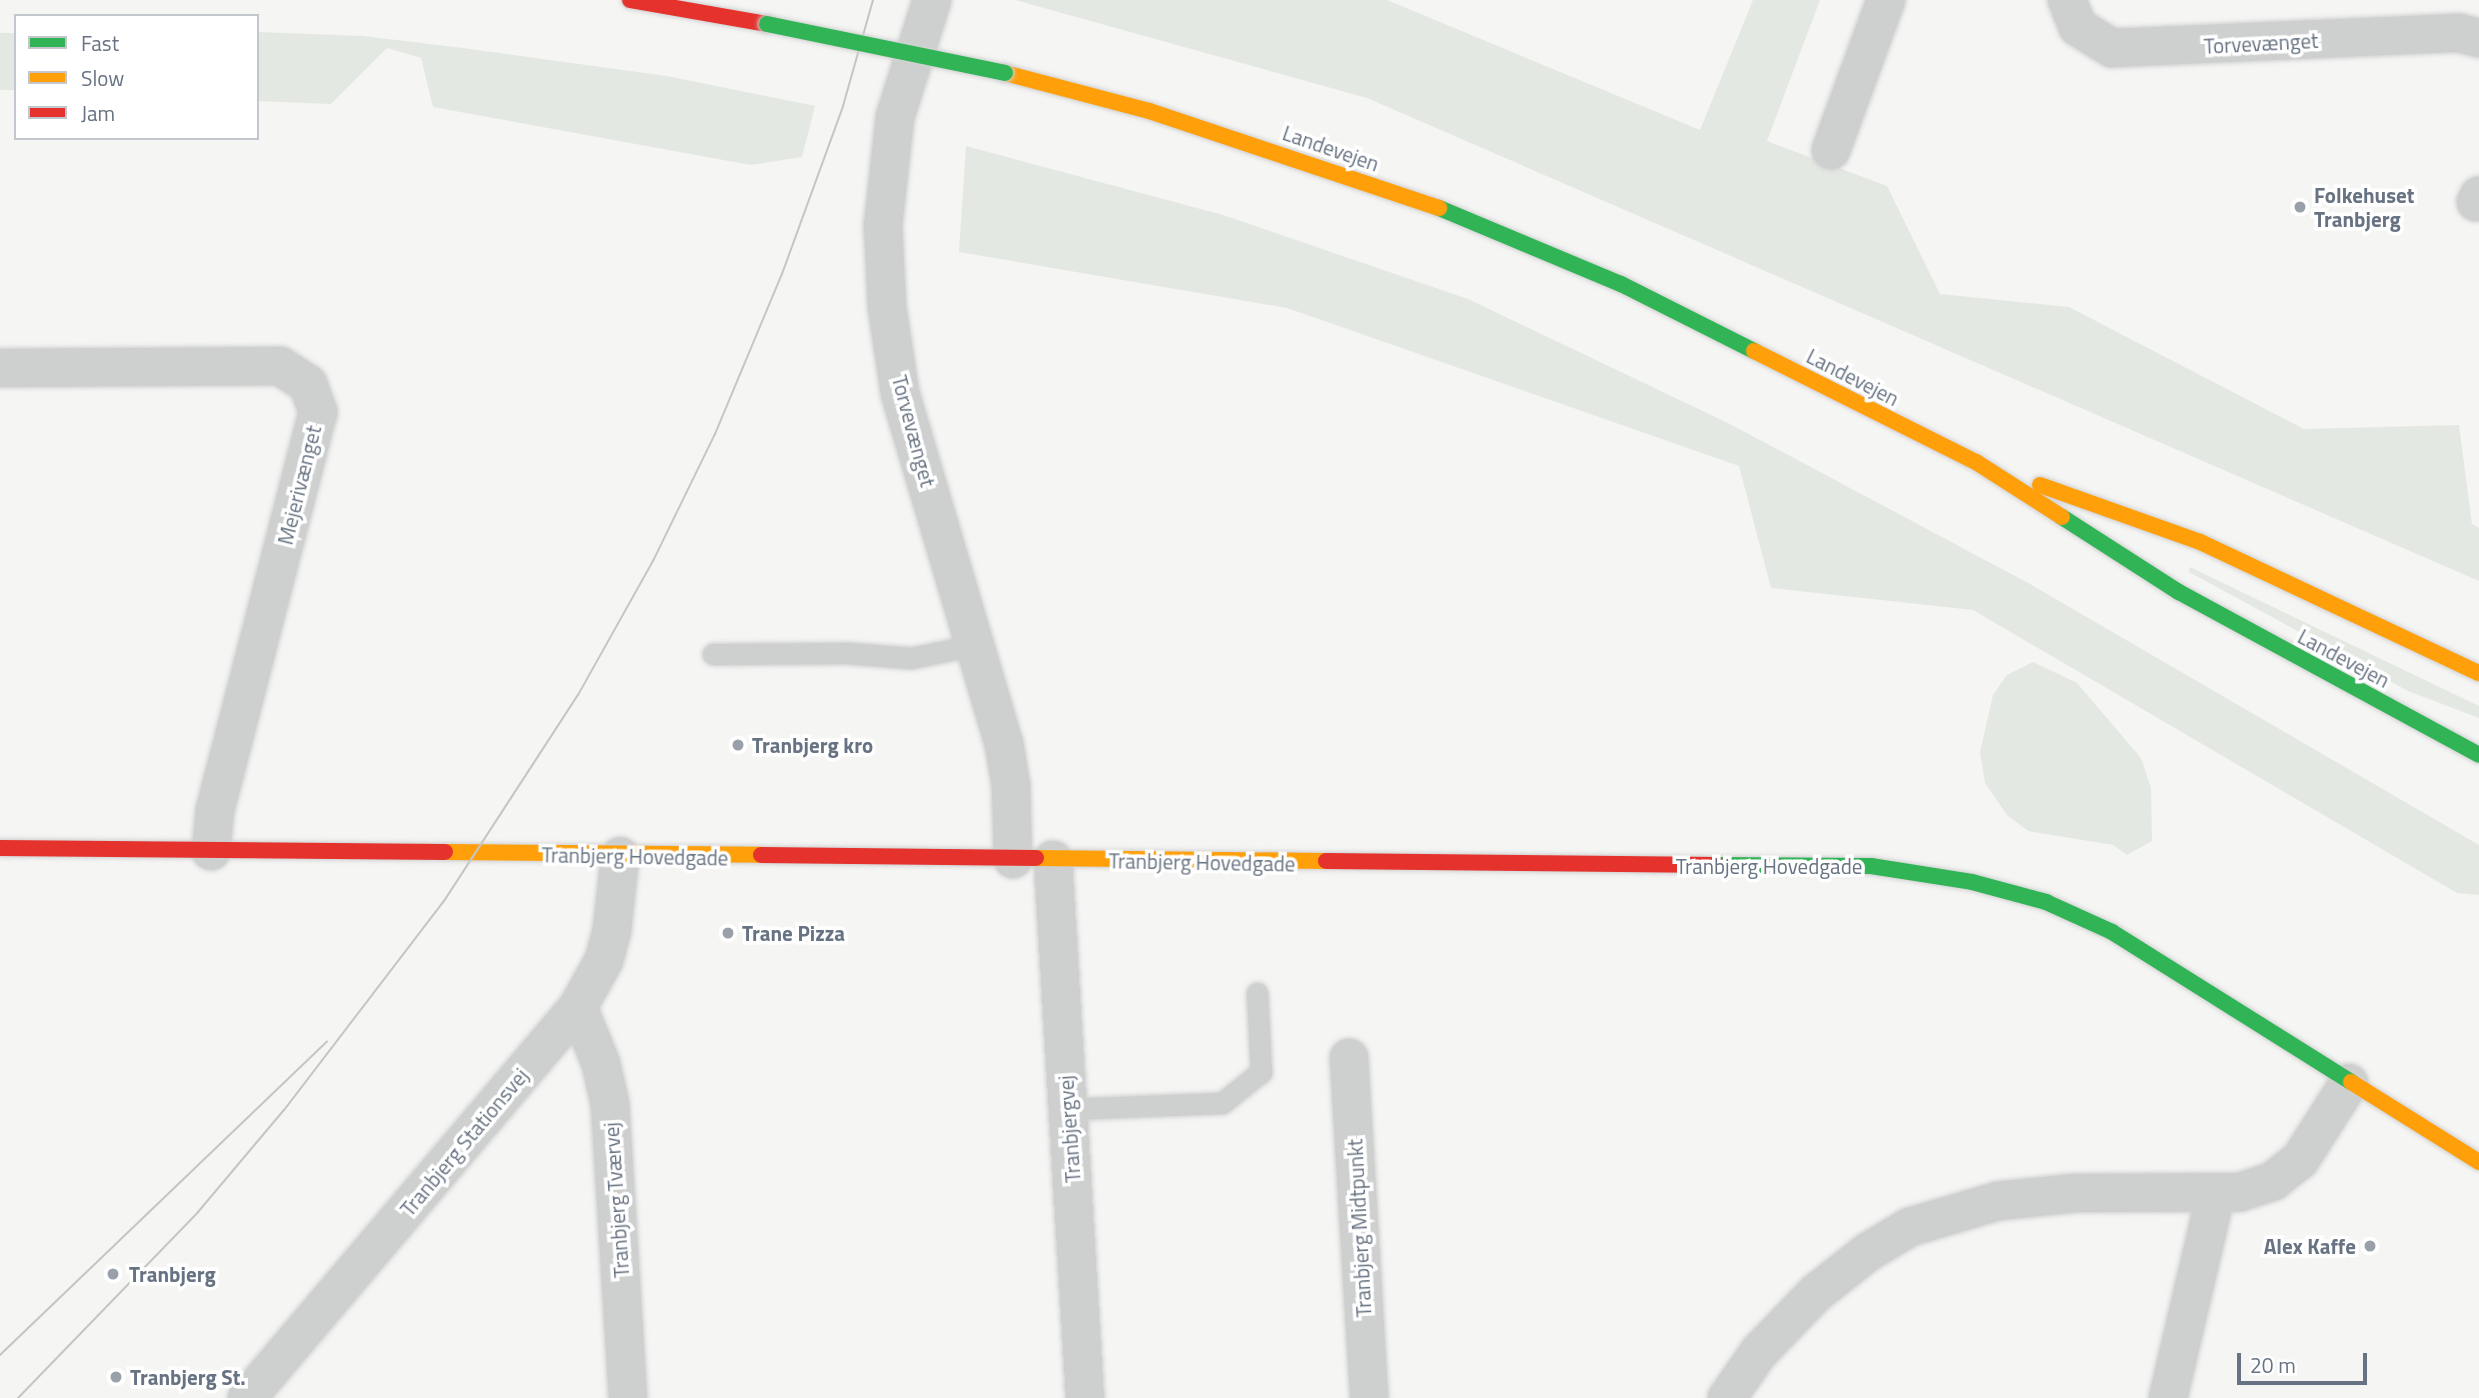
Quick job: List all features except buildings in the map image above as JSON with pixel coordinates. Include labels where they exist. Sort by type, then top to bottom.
[{"type":"main road","name":"Landevejen","points":[[630,0],[766,23],[1006,73],[1149,111],[1466,218],[1621,284],[1976,462],[2179,593],[2479,755]]},
{"type":"main road","name":"Landevejen","points":[[1976,462],[2200,542],[2479,673]]},
{"type":"main road","name":"Tranbjerg Hovedgade","points":[[0,848],[1871,866],[1972,882],[2046,902],[2112,932],[2349,1083],[2479,1161]]},
{"type":"street","name":"Torvevænget","points":[[932,0],[895,117],[883,225],[887,307],[900,393],[975,645],[1011,786],[1013,859]]},
{"type":"street","points":[[1831,150],[1886,0]]},
{"type":"street","name":"Torvevænget","points":[[2067,0],[2078,27],[2112,48],[2459,33],[2479,38]]},
{"type":"street","name":"Mejerivænget","points":[[0,368],[280,366],[308,384],[317,412],[215,810],[211,851]]},
{"type":"street","name":"Tranbjerg Stationsvej","points":[[247,1398],[578,1007],[604,960],[612,930],[620,856]]},
{"type":"street","name":"Tranbjergvej","points":[[1052,860],[1086,1398]]},
{"type":"street","name":"Tranbjerg Tværvej","points":[[578,1007],[601,1064],[610,1104],[628,1398]]},
{"type":"street","name":"Tranbjerg Midtpunkt","points":[[1349,1058],[1369,1398]]},
{"type":"street","points":[[1727,1398],[1759,1352],[1816,1293],[1868,1252],[1910,1227],[1998,1201],[2076,1193],[2240,1192],[2273,1181],[2300,1160],[2349,1083]]},
{"type":"street","points":[[2168,1398],[2216,1193]]},
{"type":"lane","points":[[713,654],[847,653],[911,658],[975,645]]},
{"type":"lane","points":[[1067,1109],[1222,1103],[1261,1072],[1257,993]]},
{"type":"shaded area","points":[[1015,0],[1387,0],[1700,130],[1753,0],[1820,0],[1767,141],[1887,186],[1940,294],[2069,307],[2304,429],[2459,425],[2472,524],[2479,528],[2479,581],[1367,98]]},
{"type":"shaded area","points":[[259,32],[363,36],[463,48],[667,76],[815,106],[802,157],[751,165],[433,107],[421,58],[387,48],[331,104],[259,101]]},
{"type":"shaded area","points":[[0,33],[14,33],[14,90],[0,90]]},
{"type":"shaded area","points":[[966,146],[1223,215],[1468,299],[1730,424],[2030,584],[2479,845],[2479,895],[2457,893],[1973,610],[1771,588],[1739,466],[1287,308],[959,252]]},
{"type":"shaded area","points":[[2190,567],[2479,706],[2479,718],[2408,691],[2189,572]]},
{"type":"shaded area","points":[[2033,662],[2077,683],[2141,758],[2151,788],[2152,841],[2127,855],[2113,845],[2028,831],[2007,815],[1985,783],[1980,752],[1993,695],[2007,675]]},
{"type":"tram line","points":[[18,1398],[198,1212],[284,1110],[444,901],[578,695],[653,561],[715,434],[782,274],[843,106],[873,0]]},
{"type":"tram line","points":[[0,1355],[327,1041]]},
{"type":"traffic: fast","points":[[767,24],[1005,73]]},
{"type":"traffic: fast","points":[[1439,208],[1621,284],[1754,351]]},
{"type":"traffic: fast","points":[[2062,517],[2179,592],[2479,755]]},
{"type":"traffic: fast","points":[[1717,865],[1871,866],[1972,882],[2046,902],[2112,932],[2351,1082]]},
{"type":"traffic: slow","points":[[1005,73],[1149,111],[1439,208]]},
{"type":"traffic: slow","points":[[1754,351],[1976,462],[2062,517]]},
{"type":"traffic: slow","points":[[2040,485],[2200,542],[2479,673]]},
{"type":"traffic: slow","points":[[445,852],[761,855]]},
{"type":"traffic: slow","points":[[1036,858],[1326,861]]},
{"type":"traffic: slow","points":[[2351,1082],[2479,1162]]},
{"type":"traffic: jam","points":[[630,0],[767,24]]},
{"type":"traffic: jam","points":[[0,848],[445,852]]},
{"type":"traffic: jam","points":[[761,855],[1036,858]]},
{"type":"traffic: jam","points":[[1326,861],[1717,865]]},
{"type":"place","name":"Folkehuset Tranbjerg","points":[[2300,207]]},
{"type":"place","name":"Tranbjerg kro","points":[[738,745]]},
{"type":"place","name":"Trane Pizza","points":[[728,933]]},
{"type":"place","name":"Alex Kaffe","points":[[2370,1246]]},
{"type":"place","name":"Tranbjerg","points":[[113,1274]]},
{"type":"place","name":"Tranbjerg St.","points":[[116,1377]]}]
